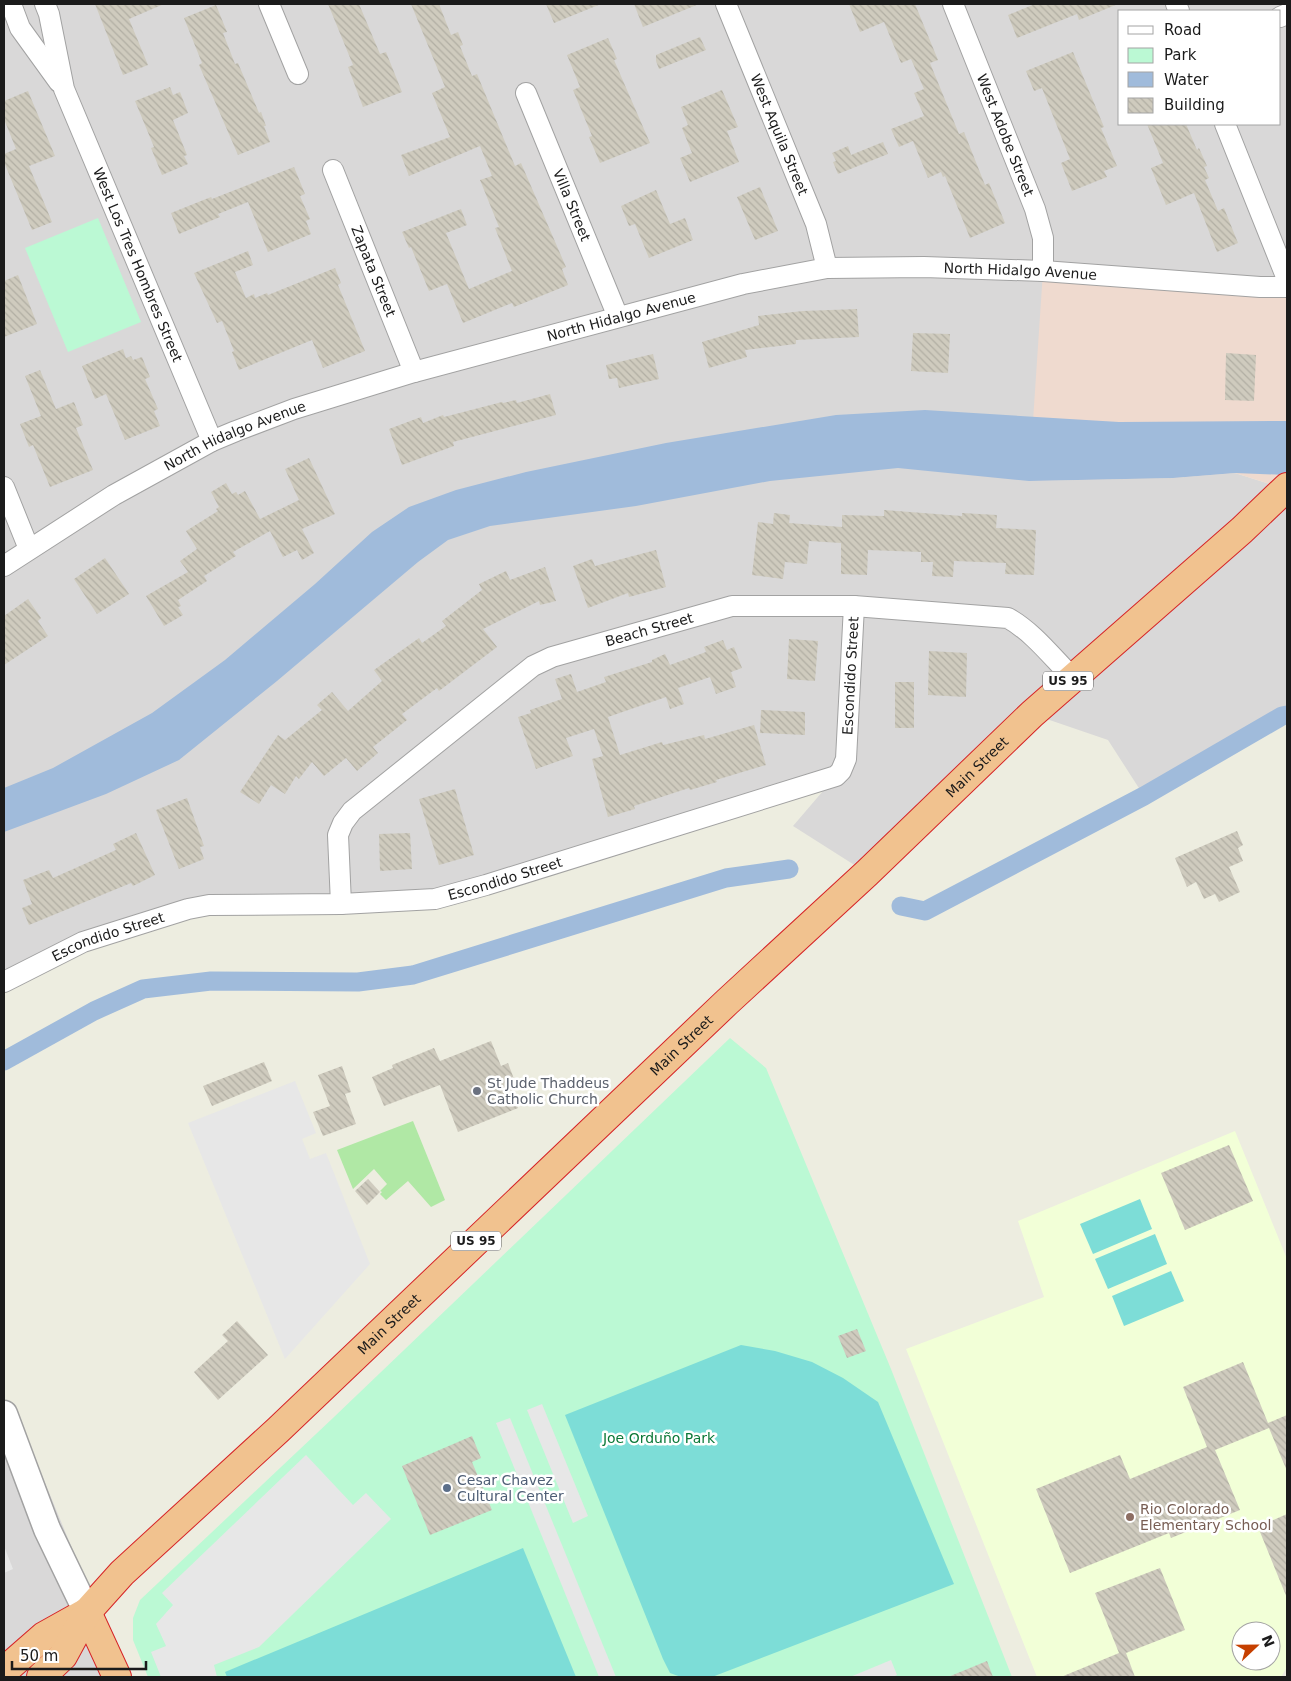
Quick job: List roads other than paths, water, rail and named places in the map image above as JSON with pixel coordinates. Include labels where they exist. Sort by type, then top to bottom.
[{"type":"highway","name":"Main Street","points":[[40,1677],[63,1656],[87,1612],[122,1573],[278,1430],[728,1002],[867,873],[1032,714],[1242,530],[1284,497]]},
{"type":"highway","name":"Main Street","points":[[4,1671],[44,1636],[87,1612]]},
{"type":"highway","points":[[87,1612],[117,1677]]},
{"type":"street","name":"West Los Tres Hombres Street","points":[[11,4],[20,28],[64,89]]},
{"type":"street","name":"West Los Tres Hombres Street","points":[[45,4],[49,14],[64,89],[212,441]]},
{"type":"street","points":[[269,4],[298,74]]},
{"type":"street","name":"West Aquila Street","points":[[726,4],[816,224],[827,268]]},
{"type":"street","name":"West Adobe Street","points":[[952,4],[1036,209],[1043,238],[1042,271]]},
{"type":"street","name":"Villa Street","points":[[526,93],[618,316]]},
{"type":"street","points":[[1224,125],[1287,279]]},
{"type":"street","name":"Zapata Street","points":[[333,170],[414,372]]},
{"type":"street","name":"North Hidalgo Avenue","points":[[4,566],[114,495],[212,441],[294,409],[414,372],[743,284],[827,268],[924,266],[1042,271],[1260,287],[1287,286]]},
{"type":"street","points":[[4,487],[29,549]]},
{"type":"street","name":"Beach Street","points":[[341,904],[338,835],[343,823],[352,811],[534,666],[552,657],[732,606],[854,606],[1008,618],[1030,634],[1072,677]]},
{"type":"street","name":"Escondido Street","points":[[4,982],[84,942],[188,909],[209,905],[341,904],[435,899],[461,893],[836,776],[841,771],[846,759],[854,606]]},
{"type":"street","points":[[4,1416],[47,1529],[87,1612]]},
{"type":"water","points":[[925,410],[1119,422],[1287,421],[1287,475],[1235,473],[1173,478],[1029,481],[898,468],[770,481],[636,506],[490,526],[448,540],[418,562],[277,681],[179,760],[106,794],[4,832],[4,788],[53,768],[152,713],[225,660],[315,584],[372,532],[409,507],[456,490],[526,472],[666,443],[836,415]]},
{"type":"waterway","points":[[901,906],[925,911],[1144,796],[1282,716],[1287,715]]},
{"type":"waterway","points":[[4,1061],[94,1011],[143,989],[211,981],[358,982],[413,975],[726,878],[789,869]]},
{"type":"place","name":"St Jude Thaddeus Catholic Church","points":[[477,1091]]},
{"type":"place","name":"Cesar Chavez Cultural Center","points":[[447,1488]]},
{"type":"place","name":"Rio Colorado Elementary School","points":[[1130,1517]]},
{"type":"park label","name":"Joe Orduño Park","points":[[659,1438]]}]
